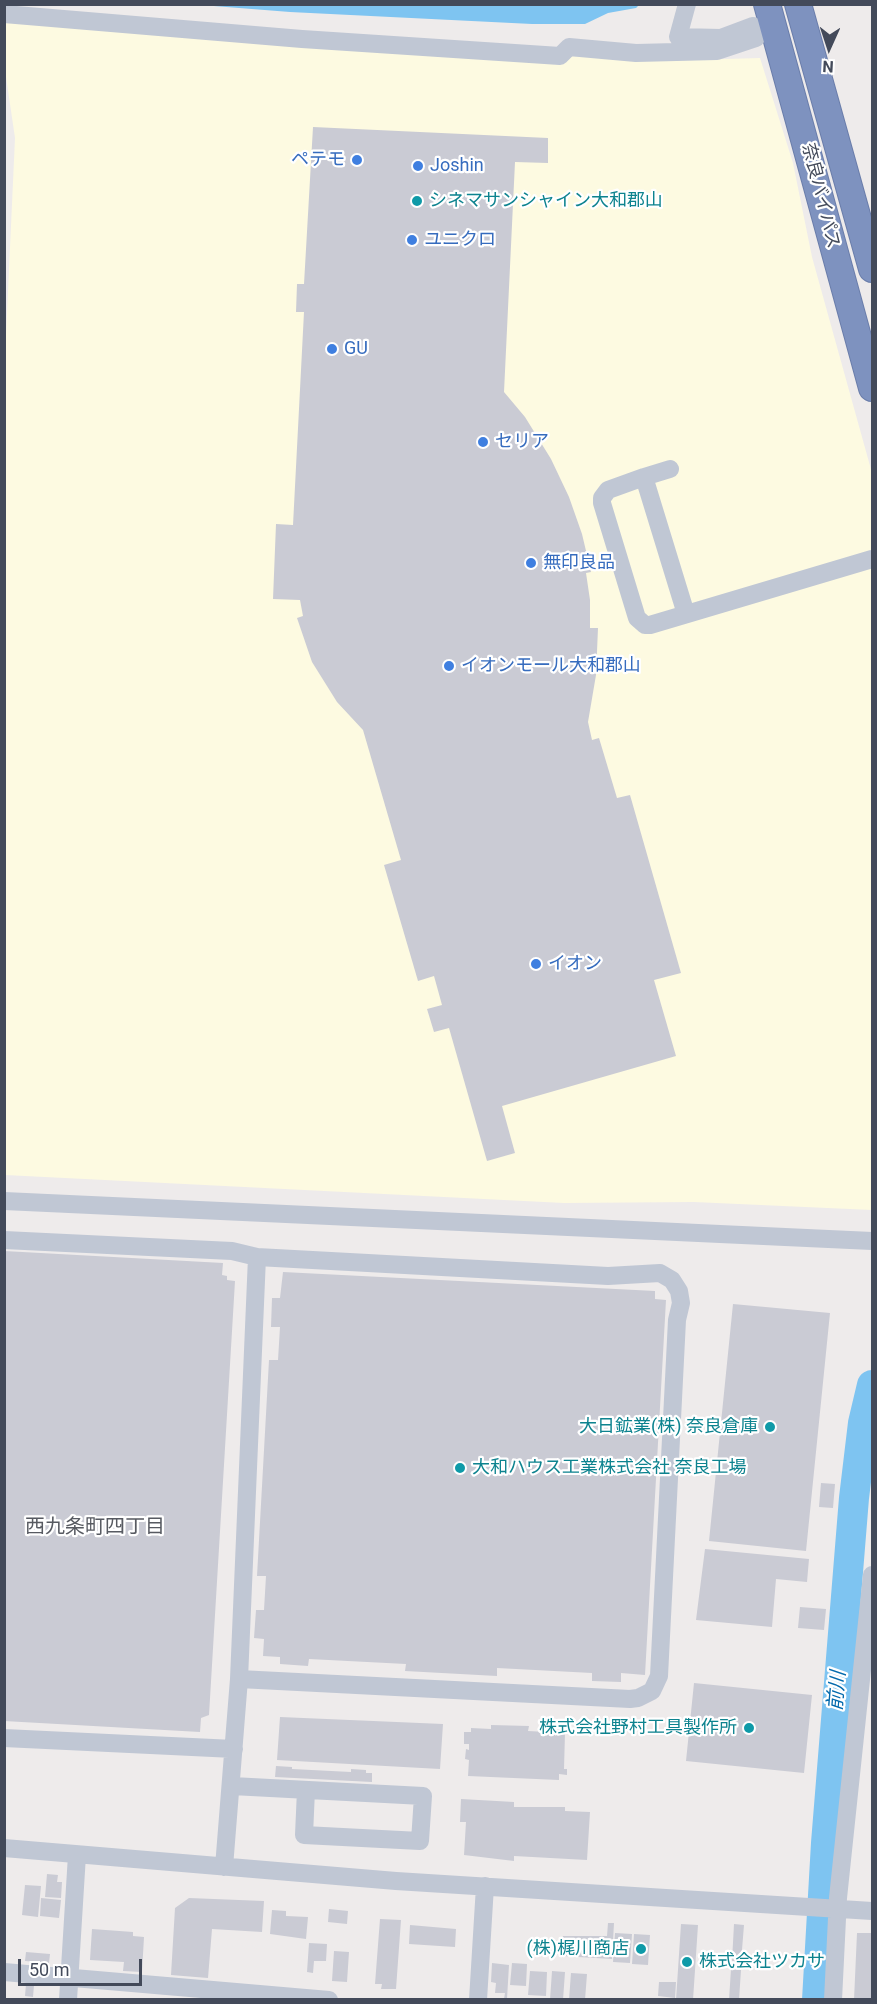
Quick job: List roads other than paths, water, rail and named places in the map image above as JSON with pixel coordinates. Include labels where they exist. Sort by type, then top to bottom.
[{"type":"highway","name":"奈良バイパス","points":[[767,4],[873,388]]},
{"type":"highway","name":"奈良バイパス","points":[[798,4],[873,269]]},
{"type":"street","points":[[4,14],[302,39],[560,56],[569,47],[636,52],[717,51],[756,38],[753,26],[721,38],[678,37],[687,4]]},
{"type":"street","points":[[670,469],[608,489],[602,498],[637,618],[650,625],[873,560]]},
{"type":"street","points":[[644,477],[686,614]]},
{"type":"street","points":[[4,1201],[873,1241]]},
{"type":"street","points":[[4,1240],[232,1251],[256,1257],[608,1276],[660,1273],[677,1286],[681,1303],[677,1320],[659,1676],[652,1691],[630,1699],[239,1679]]},
{"type":"street","points":[[224,1867],[239,1679],[256,1257]]},
{"type":"street","points":[[832,2000],[838,1909],[873,1575]]},
{"type":"street","points":[[4,1738],[234,1749]]},
{"type":"street","points":[[232,1786],[423,1796],[420,1841],[304,1834],[306,1790]]},
{"type":"street","points":[[4,1848],[485,1886],[873,1911]]},
{"type":"street","points":[[68,2000],[77,1855]]},
{"type":"street","points":[[478,2000],[485,1886]]},
{"type":"street","points":[[4,1972],[329,2000]]},
{"type":"water","points":[[201,5],[639,5],[636,8],[608,13],[585,24],[532,24],[290,12]]},
{"type":"waterway","name":"前川","points":[[817,2000],[826,1843],[854,1498],[863,1423],[872,1385]]},
{"type":"place","name":"ペテモ","points":[[357,160]]},
{"type":"place","name":"Joshin","points":[[418,166]]},
{"type":"place","name":"シネマサンシャイン大和郡山","points":[[417,201]]},
{"type":"place","name":"ユニクロ","points":[[412,240]]},
{"type":"place","name":"GU","points":[[332,349]]},
{"type":"place","name":"セリア","points":[[483,442]]},
{"type":"place","name":"無印良品","points":[[531,563]]},
{"type":"place","name":"イオンモール大和郡山","points":[[449,666]]},
{"type":"place","name":"イオン","points":[[536,964]]},
{"type":"place","name":"大日鉱業(株) 奈良倉庫","points":[[770,1427]]},
{"type":"place","name":"大和ハウス工業株式会社 奈良工場","points":[[460,1468]]},
{"type":"place","name":"株式会社野村工具製作所","points":[[749,1728]]},
{"type":"place","name":"(株)梶川商店","points":[[641,1949]]},
{"type":"place","name":"株式会社ツカサ","points":[[687,1962]]},
{"type":"district","name":"西九条町四丁目","points":[[95,1528]]}]
